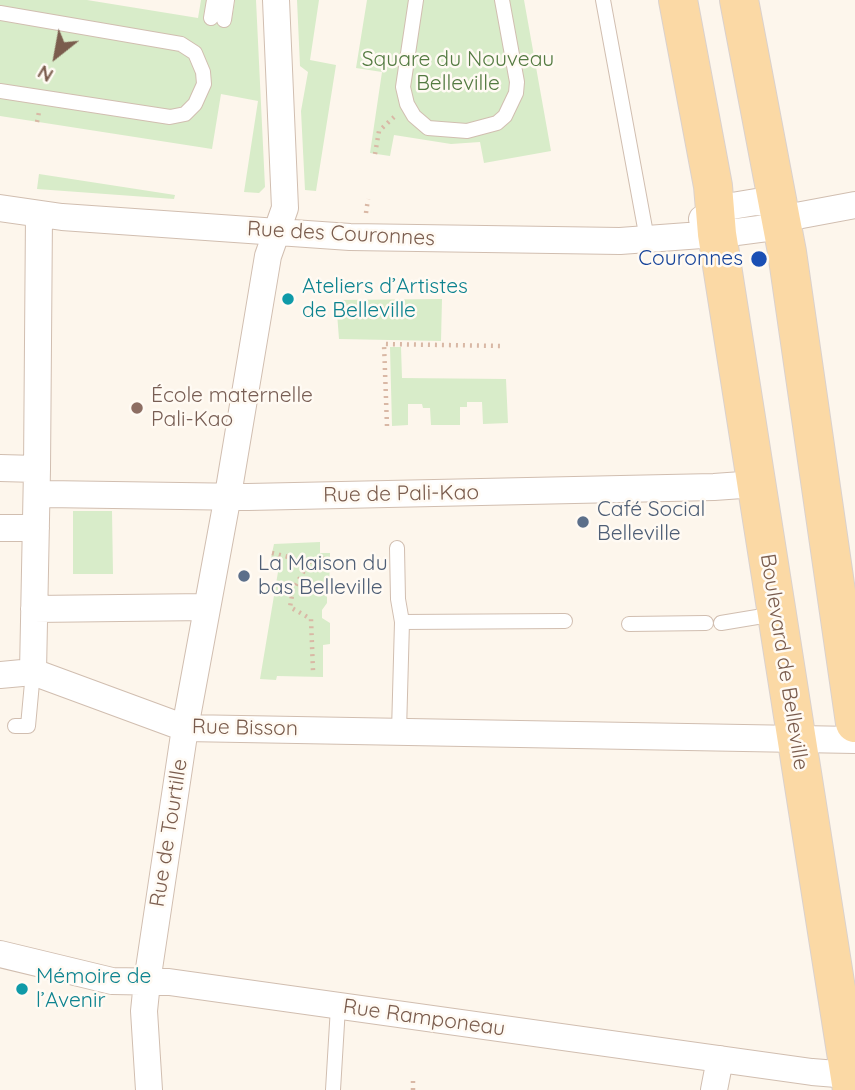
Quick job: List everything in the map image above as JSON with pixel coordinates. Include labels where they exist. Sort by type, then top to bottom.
[{"type":"main road","name":"Boulevard de Belleville","points":[[678,0],[713,186],[703,220],[756,484],[851,1083]]},
{"type":"main road","points":[[739,0],[780,212],[855,723]]},
{"type":"street","name":"Rue de Tourtille","points":[[149,1090],[144,1010],[185,728],[268,256],[285,208],[276,0]]},
{"type":"street","name":"Rue des Couronnes","points":[[0,208],[38,215],[350,237],[495,240],[647,239],[703,220],[767,228],[780,212],[855,205]]},
{"type":"street","points":[[0,675],[33,673],[38,215]]},
{"type":"street","points":[[0,468],[37,469]]},
{"type":"street","name":"Rue de Pali-Kao","points":[[46,494],[228,495],[396,501],[756,484]]},
{"type":"street","points":[[0,528],[36,528]]},
{"type":"street","points":[[34,609],[207,607]]},
{"type":"street","name":"Rue Bisson","points":[[33,673],[185,728],[855,740]]},
{"type":"street","name":"Rue Ramponeau","points":[[0,954],[112,981],[169,982],[720,1059],[851,1083]]},
{"type":"street","points":[[714,1090],[720,1059]]},
{"type":"lane","points":[[214,0],[218,19],[227,0]]},
{"type":"lane","points":[[416,0],[403,87],[407,104],[414,116],[428,128],[467,131],[497,123],[505,116],[516,93],[517,82],[502,0]]},
{"type":"lane","points":[[603,0],[647,239]]},
{"type":"lane","points":[[0,13],[181,44],[195,53],[203,72],[204,84],[195,104],[185,114],[170,117],[0,91]]},
{"type":"lane","points":[[397,548],[398,599],[402,622],[399,731]]},
{"type":"lane","points":[[629,624],[713,623],[776,614]]},
{"type":"lane","points":[[402,622],[565,621]]},
{"type":"lane","points":[[15,726],[28,726],[33,673]]},
{"type":"lane","points":[[333,1090],[338,1007]]},
{"type":"path","points":[[376,154],[379,131],[407,104]]},
{"type":"path","points":[[366,213],[368,199]]},
{"type":"path","points":[[387,426],[384,344],[502,346]]},
{"type":"path","points":[[272,553],[309,562],[326,558]]},
{"type":"path","points":[[309,562],[293,590],[290,607],[311,619],[313,671]]},
{"type":"path","points":[[413,1081],[413,1090]]},
{"type":"green space","points":[[0,0],[87,0],[198,18],[201,0],[209,0],[206,19],[231,24],[235,0],[256,0],[265,187],[259,193],[244,192],[258,101],[221,94],[212,149],[0,116]]},
{"type":"green space","points":[[297,0],[319,0],[310,60],[336,65],[316,191],[305,190],[301,111],[308,72],[300,66]]},
{"type":"green space","name":"Square du Nouveau Belleville","points":[[367,0],[524,0],[551,151],[484,163],[480,142],[451,144],[394,135],[390,156],[370,153],[382,72],[356,68]]},
{"type":"green space","points":[[39,174],[175,195],[174,199],[37,189]]},
{"type":"green space","points":[[442,299],[441,341],[339,339],[336,300]]},
{"type":"green space","points":[[390,347],[401,347],[402,378],[506,379],[508,423],[483,424],[482,402],[467,402],[467,407],[460,407],[460,425],[431,425],[430,408],[423,408],[422,404],[408,404],[408,425],[392,426]]},
{"type":"green space","points":[[73,511],[112,511],[113,574],[73,574]]},
{"type":"green space","points":[[320,542],[320,553],[330,553],[329,595],[322,610],[322,618],[330,623],[330,644],[323,645],[323,677],[277,676],[276,680],[260,679],[280,560],[271,558],[274,544]]},
{"type":"place","name":"Couronnes","points":[[759,259]]},
{"type":"place","name":"Ateliers d’Artistes de Belleville","points":[[288,299]]},
{"type":"place","name":"École maternelle Pali-Kao","points":[[137,408]]},
{"type":"place","name":"Café Social Belleville","points":[[583,522]]},
{"type":"place","name":"La Maison du bas Belleville","points":[[244,576]]},
{"type":"place","name":"Mémoire de l’Avenir","points":[[22,989]]}]
